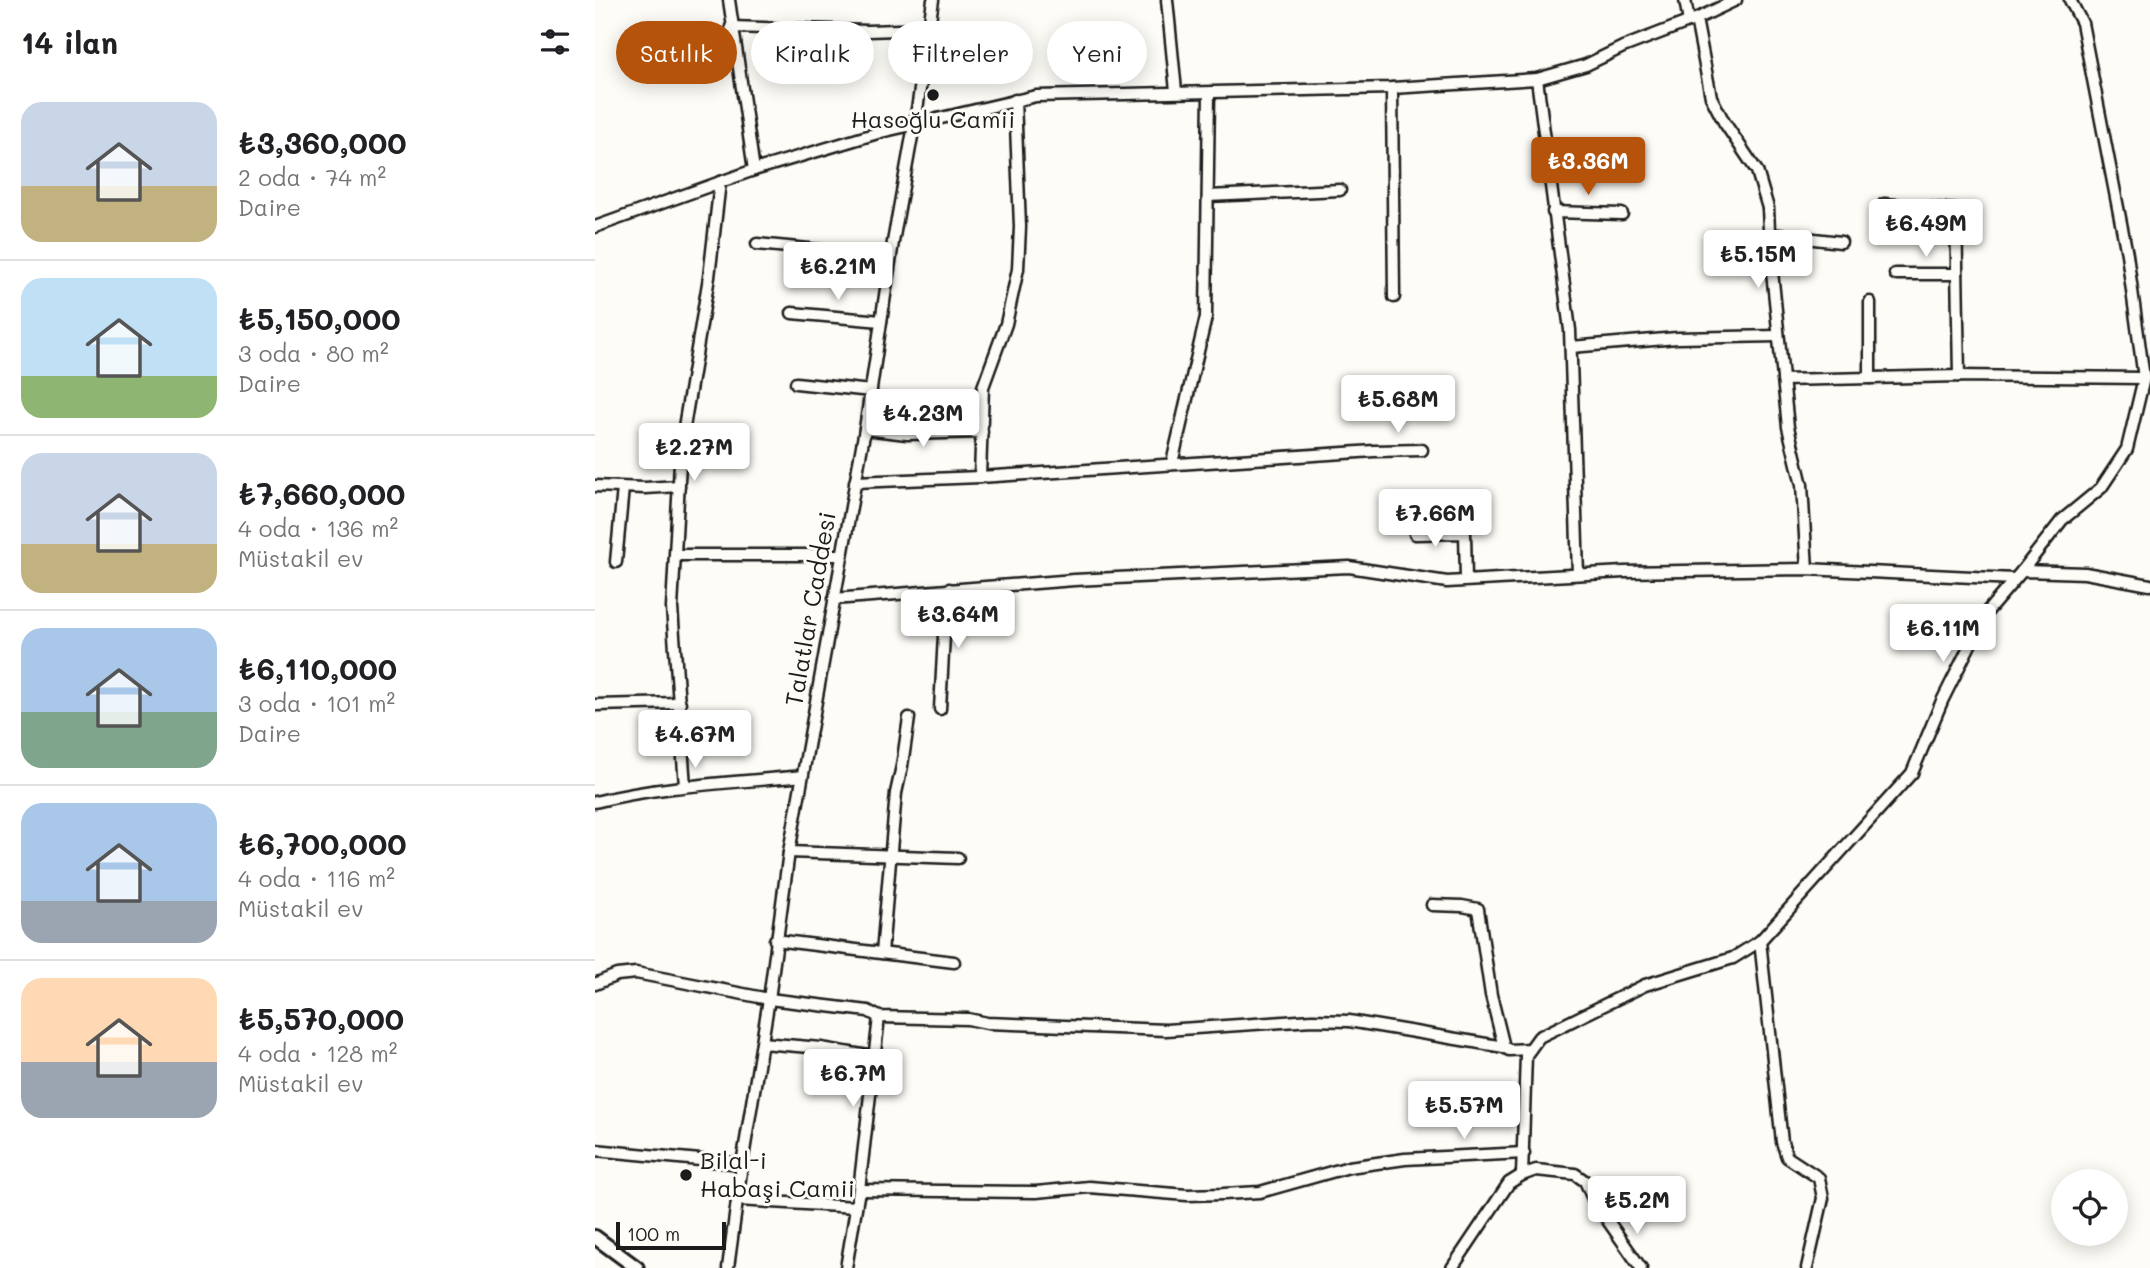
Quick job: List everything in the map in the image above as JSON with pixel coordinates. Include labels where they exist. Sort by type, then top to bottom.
[{"type":"main road","points":[[595,1237],[637,1268]]},
{"type":"street","points":[[729,0],[731,21]]},
{"type":"street","name":"Talatlar Caddesi","points":[[929,21],[933,0]]},
{"type":"street","points":[[1167,0],[1176,91]]},
{"type":"street","points":[[1685,0],[1711,97],[1724,122],[1757,171],[1767,208],[1788,428],[1802,485],[1807,569]]},
{"type":"street","points":[[595,227],[754,170],[881,132],[1015,100],[1036,96],[1176,91],[1209,93],[1392,88],[1537,79],[1586,65],[1736,0]]},
{"type":"street","points":[[1522,1175],[1527,1055],[1539,1037],[1645,985],[1733,958],[1760,942],[1912,773],[1942,701],[1986,613],[2062,520],[2101,488],[2127,449],[2144,378],[2127,254],[2082,23],[2070,0]]},
{"type":"street","points":[[737,27],[888,30]]},
{"type":"street","points":[[737,64],[754,170]]},
{"type":"street","points":[[1537,79],[1570,330],[1578,574]]},
{"type":"street","name":"Talatlar Caddesi","points":[[728,1268],[741,1164],[769,999],[789,852],[865,429],[919,84]]},
{"type":"street","points":[[1392,88],[1394,297]]},
{"type":"street","points":[[1171,464],[1206,317],[1209,93]]},
{"type":"street","points":[[980,477],[983,387],[1006,324],[1018,270],[1020,227],[1015,100]]},
{"type":"street","points":[[685,786],[672,608],[678,485],[681,445],[709,277],[720,182]]},
{"type":"street","points":[[1207,196],[1340,190]]},
{"type":"street","points":[[1884,204],[1955,210],[1959,376]]},
{"type":"street","points":[[1553,212],[1622,214]]},
{"type":"street","points":[[1769,234],[1841,242]]},
{"type":"street","points":[[757,244],[891,257]]},
{"type":"street","points":[[1895,274],[1957,274]]},
{"type":"street","points":[[1870,302],[1870,378]]},
{"type":"street","points":[[792,313],[881,321]]},
{"type":"street","points":[[1571,347],[1677,338],[1778,336]]},
{"type":"street","points":[[1783,380],[1959,376],[2144,378]]},
{"type":"street","points":[[796,383],[871,391]]},
{"type":"street","points":[[865,429],[907,433],[982,432]]},
{"type":"street","points":[[855,482],[1422,450]]},
{"type":"street","points":[[595,485],[623,488],[678,485]]},
{"type":"street","points":[[616,562],[623,488]]},
{"type":"street","points":[[1415,534],[1465,533],[1466,580]]},
{"type":"street","points":[[676,555],[842,555]]},
{"type":"street","points":[[834,599],[1074,580],[1349,567],[1447,582],[1578,574],[1807,569],[2014,579]]},
{"type":"street","points":[[2022,570],[2085,573],[2150,585]]},
{"type":"street","points":[[940,709],[949,589]]},
{"type":"street","points":[[595,705],[680,703]]},
{"type":"street","points":[[882,953],[896,793],[909,718]]},
{"type":"street","points":[[595,802],[628,794],[685,786],[802,776]]},
{"type":"street","points":[[789,852],[958,858]]},
{"type":"street","points":[[1432,905],[1478,909],[1491,995],[1504,1047]]},
{"type":"street","points":[[775,940],[954,962]]},
{"type":"street","points":[[1760,942],[1782,1142],[1787,1157],[1819,1178],[1823,1198],[1807,1268]]},
{"type":"street","points":[[595,984],[617,975],[636,973],[769,999],[867,1011],[879,1017],[968,1019],[987,1023],[1166,1030],[1312,1020],[1349,1021],[1509,1050],[1530,1049]]},
{"type":"street","points":[[846,1268],[859,1191],[879,1017]]},
{"type":"street","points":[[762,1043],[821,1048],[874,1057]]},
{"type":"street","points":[[595,1150],[741,1164]]},
{"type":"street","points":[[859,1191],[1036,1192],[1089,1187],[1187,1195],[1260,1192],[1349,1167],[1405,1159],[1524,1153]]},
{"type":"street","points":[[1452,1268],[1509,1183],[1536,1170],[1575,1174],[1585,1181],[1594,1201],[1641,1268]]},
{"type":"street","points":[[737,1200],[856,1206]]},
{"type":"place","name":"Hasoğlu Camii","points":[[933,95]]},
{"type":"place","name":"Bilal-i Habaşi Camii","points":[[686,1175]]}]
